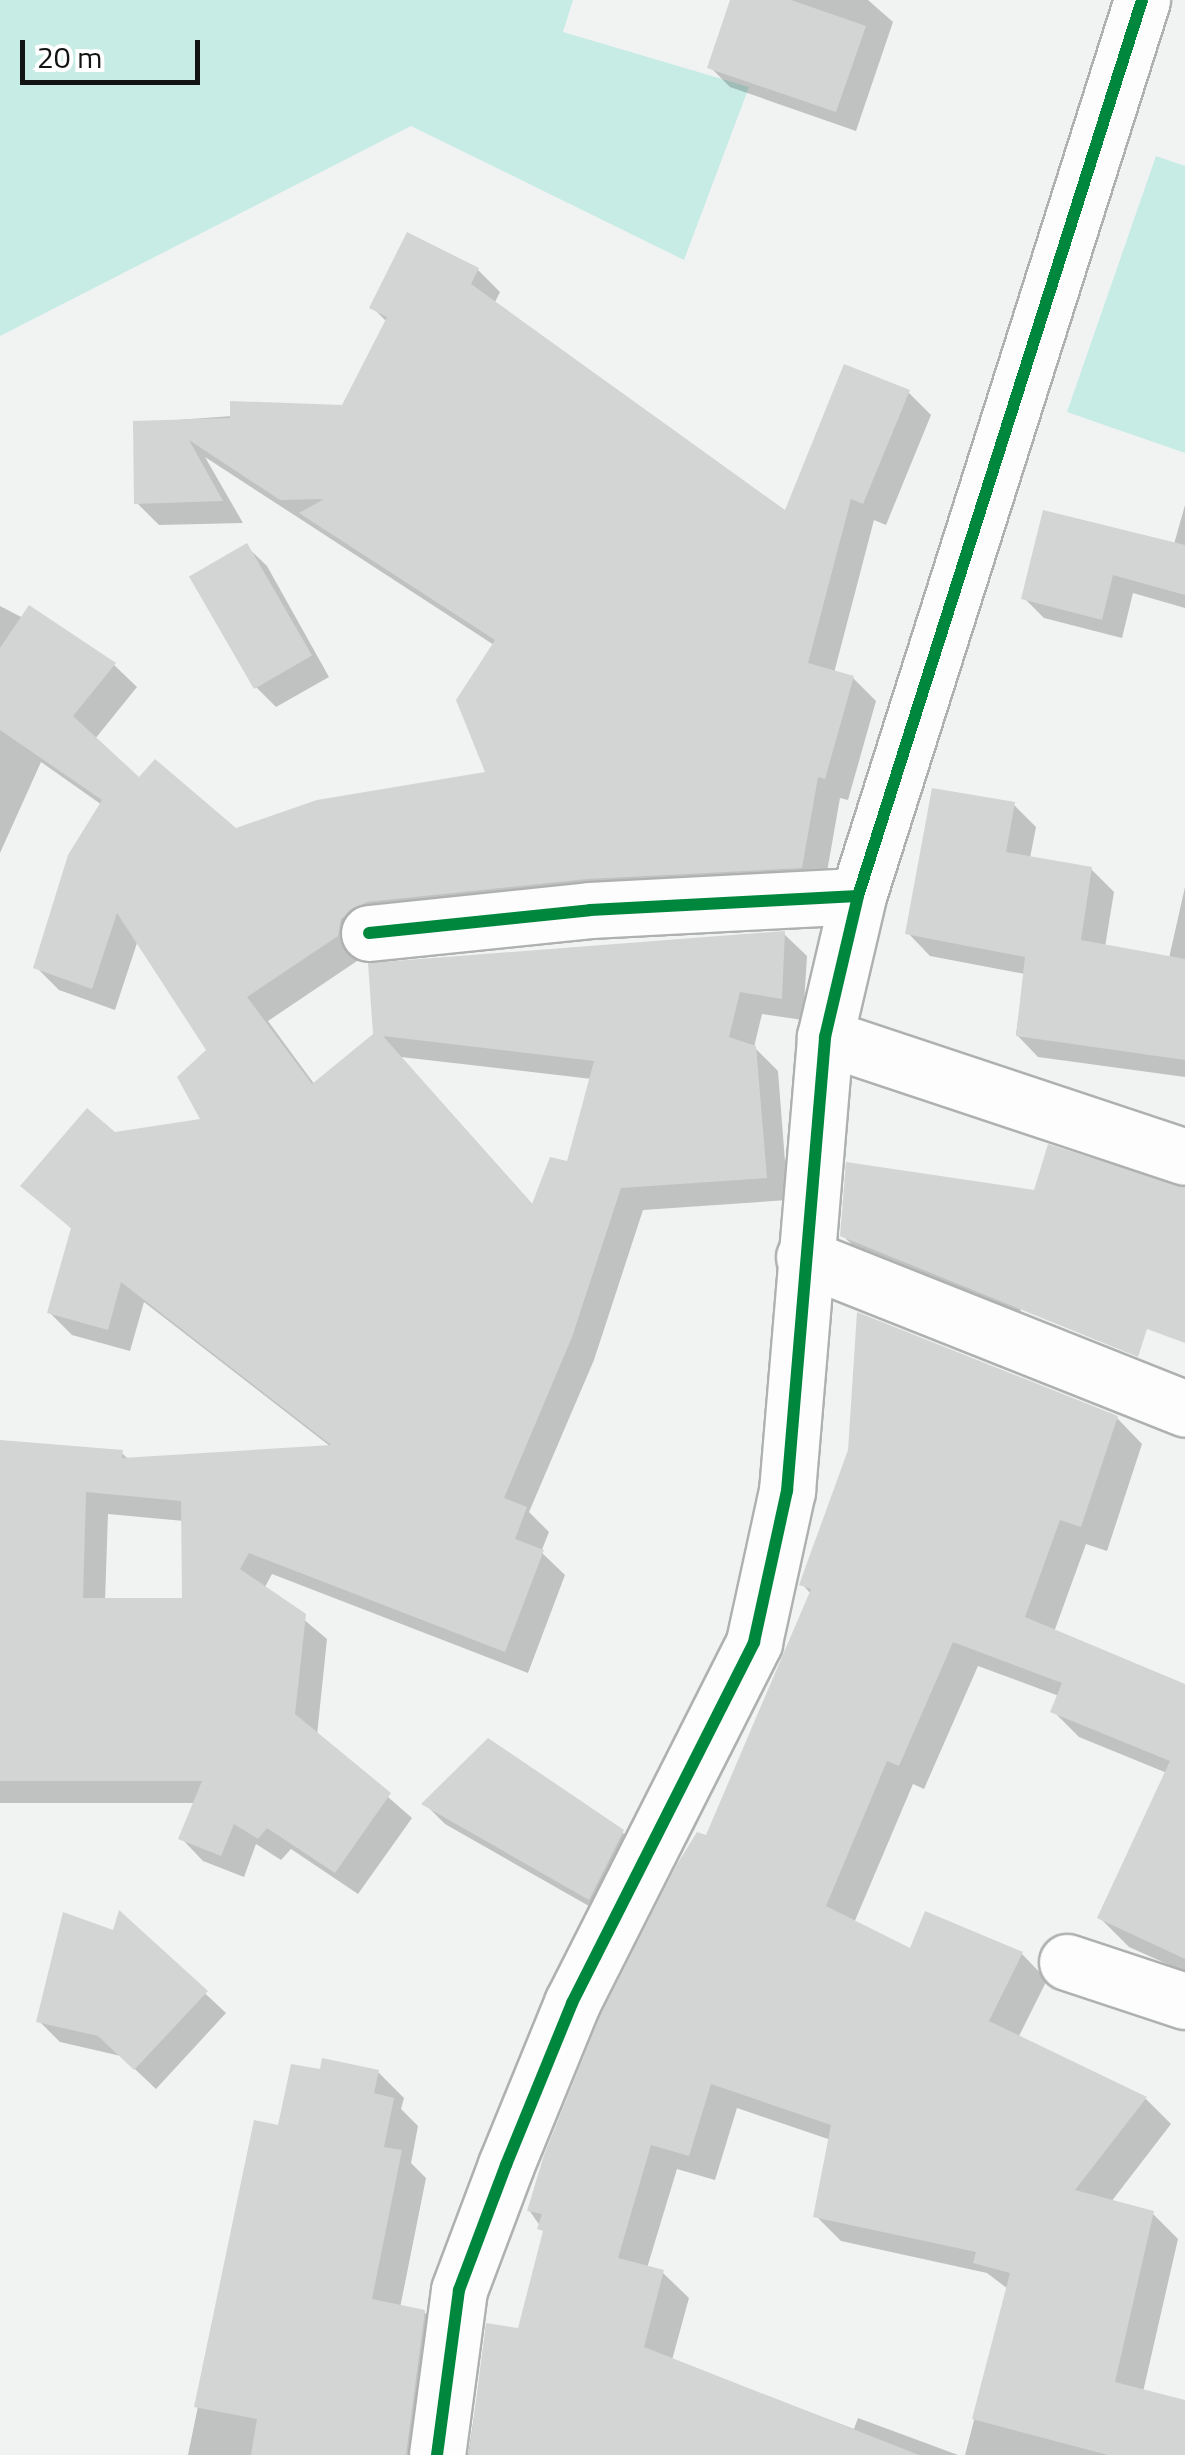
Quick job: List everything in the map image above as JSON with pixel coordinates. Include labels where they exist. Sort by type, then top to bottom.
[{"type":"street","points":[[437,2455],[459,2290],[506,2165],[572,2003],[754,1642],[788,1491],[804,1257],[825,1036],[858,896],[1142,0]]},
{"type":"street","points":[[369,934],[590,910],[858,896]]},
{"type":"street","points":[[825,1036],[1185,1157]]},
{"type":"street","points":[[804,1257],[1185,1409]]},
{"type":"street","points":[[1067,1962],[1185,2002]]},
{"type":"green space","points":[[0,0],[573,0],[563,32],[749,87],[684,260],[411,126],[0,336]]},
{"type":"green space","points":[[1156,156],[1185,166],[1185,453],[1067,412]]},
{"type":"building","points":[[730,0],[791,0],[866,26],[836,112],[707,68]]},
{"type":"building","points":[[407,232],[479,268],[471,284],[785,510],[844,364],[910,390],[863,504],[851,499],[808,663],[854,676],[825,779],[818,777],[802,868],[587,879],[366,902],[341,919],[338,936],[247,997],[312,1084],[373,1034],[368,963],[785,931],[782,999],[740,992],[729,1037],[756,1046],[767,1178],[621,1188],[572,1337],[504,1498],[527,1507],[515,1539],[544,1550],[505,1652],[249,1553],[240,1569],[306,1614],[295,1714],[391,1793],[335,1873],[267,1828],[258,1839],[234,1824],[221,1856],[178,1839],[202,1781],[0,1781],[0,1440],[123,1450],[122,1458],[331,1445],[121,1282],[108,1330],[47,1313],[71,1228],[20,1186],[87,1108],[115,1132],[200,1119],[177,1077],[206,1050],[117,913],[92,989],[33,968],[68,855],[102,800],[0,730],[0,648],[29,605],[116,663],[73,716],[139,777],[155,759],[236,828],[317,800],[485,772],[456,700],[495,640],[299,513],[324,499],[280,500],[189,440],[223,501],[134,504],[133,421],[230,418],[230,401],[342,405],[387,317],[369,308]],"holes":[[[383,1036],[594,1061],[567,1161],[550,1157],[532,1204]],[[86,1492],[181,1501],[182,1598],[83,1598]]]},
{"type":"building","points":[[1043,510],[1185,545],[1185,595],[1113,575],[1102,620],[1021,599]]},
{"type":"building","points":[[247,543],[312,656],[254,689],[189,576]]},
{"type":"building","points":[[932,788],[1015,802],[1006,852],[1092,867],[1081,940],[1185,959],[1185,1060],[1016,1036],[1025,957],[905,934]]},
{"type":"building","points":[[1048,1144],[1185,1187],[1185,1343],[1147,1329],[1138,1357],[840,1236],[846,1162],[1034,1190]]},
{"type":"building","points":[[857,1312],[1118,1416],[1081,1527],[1060,1520],[1025,1617],[1185,1684],[1185,1959],[1097,1918],[1170,1761],[1050,1712],[1062,1683],[953,1642],[899,1766],[887,1761],[826,1906],[910,1948],[925,1911],[1023,1952],[989,2021],[1147,2097],[1075,2190],[1154,2211],[1115,2382],[1185,2400],[1185,2455],[1108,2455],[972,2419],[1010,2273],[973,2263],[976,2252],[813,2217],[831,2125],[711,2084],[689,2156],[651,2145],[618,2258],[664,2270],[644,2347],[919,2455],[469,2455],[486,2323],[518,2328],[543,2231],[537,2229],[542,2214],[527,2211],[544,2155],[600,2016],[676,1866],[697,1832],[706,1835],[811,1589],[799,1585],[848,1450]]},
{"type":"building","points":[[488,1738],[624,1830],[589,1900],[421,1804]]},
{"type":"building","points":[[119,1910],[208,1991],[134,2070],[98,2036],[36,2022],[63,1912],[113,1930]]},
{"type":"building","points":[[322,2058],[379,2070],[374,2093],[394,2098],[384,2147],[402,2150],[372,2299],[425,2310],[406,2455],[251,2455],[257,2419],[194,2407],[254,2120],[278,2125],[291,2064],[320,2069]]},
{"type":"cycle path","points":[[437,2455],[459,2290],[506,2165],[572,2003],[754,1642],[787,1491],[825,1037],[858,896],[1142,0]]},
{"type":"cycle path","points":[[369,933],[590,910],[858,896]]}]
